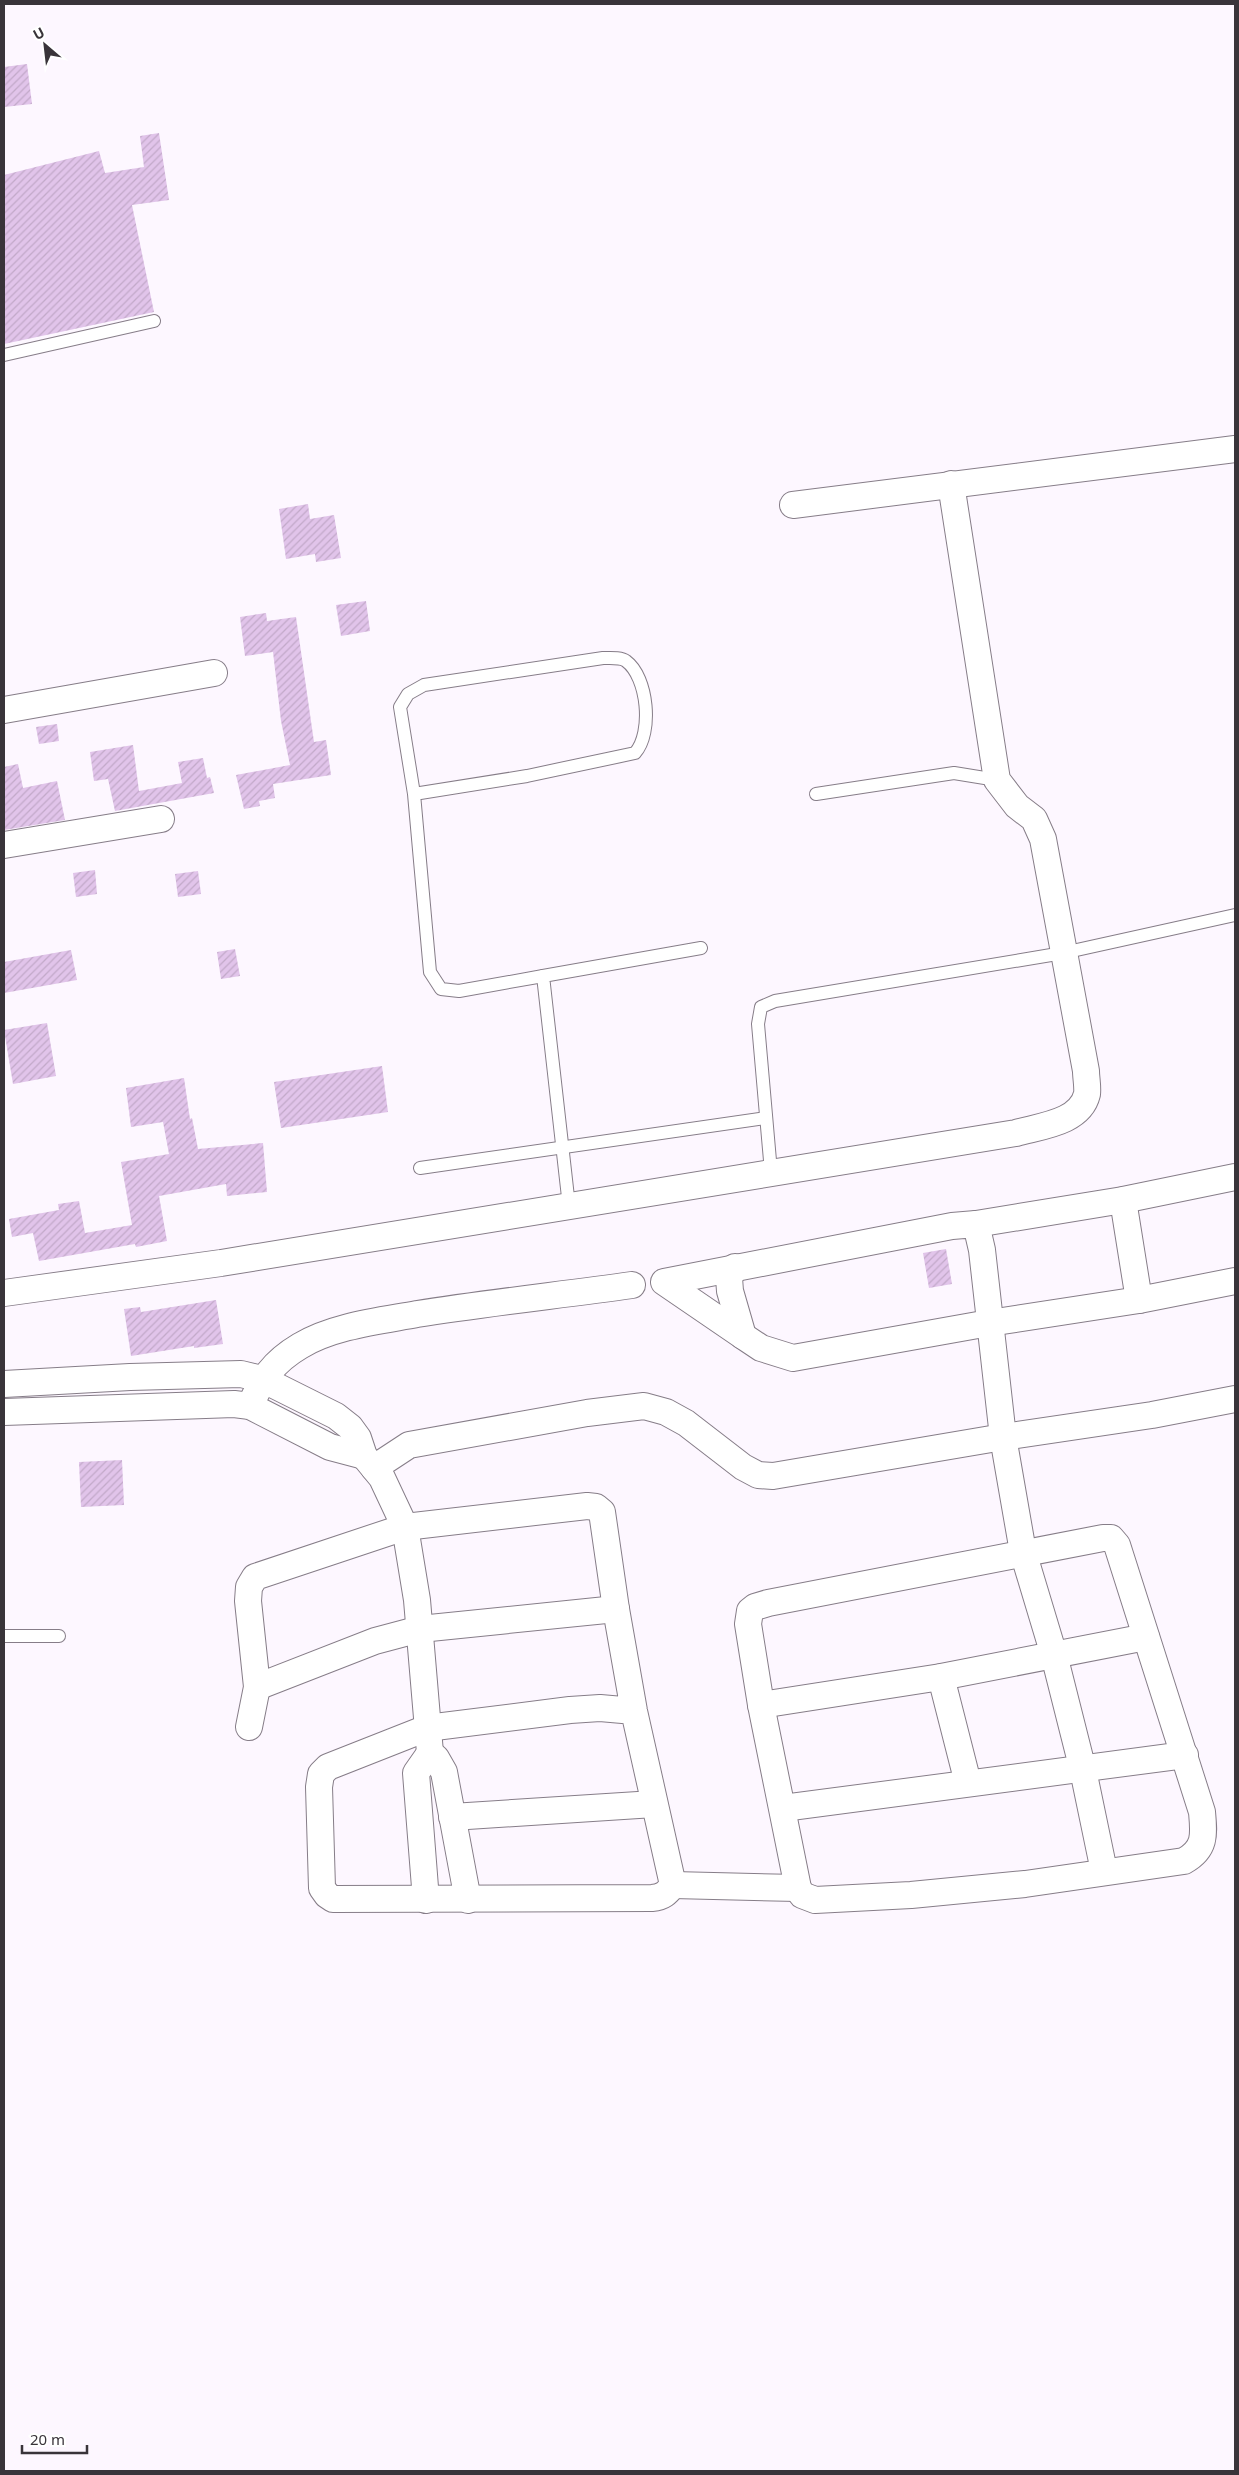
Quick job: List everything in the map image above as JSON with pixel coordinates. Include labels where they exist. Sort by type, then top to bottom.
[{"type":"street","points":[[793,505],[1235,449]]},
{"type":"street","points":[[4,1293],[221,1263],[1016,1133],[1064,1120],[1082,1107],[1087,1093],[1086,1071],[1043,839],[1034,819],[1017,806],[996,780],[951,484]]},
{"type":"street","points":[[4,710],[214,673]]},
{"type":"street","points":[[4,845],[161,819]]},
{"type":"street","points":[[1235,1177],[1123,1200],[976,1224],[952,1226],[664,1282],[762,1348],[793,1358],[988,1323],[1140,1300],[1235,1280]]},
{"type":"street","points":[[1123,1200],[1140,1300]]},
{"type":"street","points":[[976,1224],[982,1250],[988,1323],[1003,1437],[1023,1552],[1054,1655],[1083,1770],[1104,1871]]},
{"type":"street","points":[[735,1267],[729,1278],[730,1291],[743,1336]]},
{"type":"street","points":[[250,1406],[262,1379],[299,1346],[318,1336],[378,1321],[632,1285]]},
{"type":"street","points":[[4,1384],[241,1374],[262,1379],[336,1416],[358,1438],[369,1462],[382,1478],[404,1527],[412,1564],[420,1629],[430,1754],[416,1774],[426,1900]]},
{"type":"street","points":[[107,1379],[107,1408]]},
{"type":"street","points":[[4,1412],[234,1404],[250,1406],[330,1447],[369,1462],[408,1445],[587,1413],[644,1406],[666,1412],[686,1423],[743,1467],[758,1475],[773,1476],[1003,1437],[1152,1415],[1235,1399]]},
{"type":"street","points":[[249,1727],[257,1687],[248,1601],[249,1587],[255,1577],[404,1527],[548,1509],[596,1507],[602,1512],[604,1520],[616,1609],[634,1711],[673,1885]]},
{"type":"street","points":[[1111,1538],[1117,1545],[1146,1638],[1202,1812],[1204,1834],[1201,1846],[1195,1855],[1184,1861],[1104,1871],[1025,1884],[911,1895],[844,1899],[815,1900],[802,1895],[798,1888],[761,1706],[748,1624],[750,1611],[754,1607],[1023,1552],[1111,1538]]},
{"type":"street","points":[[257,1687],[375,1640],[420,1629],[616,1609]]},
{"type":"street","points":[[761,1706],[941,1677],[1146,1638]]},
{"type":"street","points":[[941,1677],[968,1783]]},
{"type":"street","points":[[634,1711],[600,1708],[570,1710],[427,1728],[328,1767],[321,1774],[319,1787],[322,1888],[333,1899],[426,1900],[652,1898],[661,1897],[673,1885],[798,1888]]},
{"type":"street","points":[[430,1754],[436,1758],[444,1772],[468,1900]]},
{"type":"street","points":[[782,1808],[968,1783],[1083,1770],[1185,1755]]},
{"type":"street","points":[[452,1818],[654,1804]]},
{"type":"lane","points":[[4,355],[154,321]]},
{"type":"lane","points":[[414,794],[527,776],[635,753],[642,746],[646,729],[644,694],[636,671],[624,659],[603,658],[424,685],[408,694],[400,707],[414,794],[430,972],[441,989],[459,991],[701,948]]},
{"type":"lane","points":[[816,794],[954,773],[996,780]]},
{"type":"lane","points":[[772,1172],[766,1118],[766,1092],[758,1024],[761,1007],[775,1001],[1064,953],[1235,915]]},
{"type":"lane","points":[[543,976],[570,1206]]},
{"type":"lane","points":[[420,1168],[564,1149],[648,1134],[766,1118]]},
{"type":"lane","points":[[4,1636],[59,1636]]},
{"type":"building","points":[[27,64],[32,104],[4,107],[4,67]]},
{"type":"building","points":[[159,133],[169,200],[132,205],[154,312],[4,344],[4,175],[99,151],[105,173],[144,167],[140,136]]},
{"type":"building","points":[[308,504],[310,519],[334,515],[341,558],[316,562],[315,554],[286,559],[279,509]]},
{"type":"building","points":[[366,601],[370,631],[341,636],[336,605]]},
{"type":"building","points":[[266,613],[267,621],[296,617],[314,742],[326,740],[331,775],[273,784],[275,798],[259,801],[260,806],[244,809],[236,775],[290,765],[281,721],[273,652],[245,656],[240,617]]},
{"type":"building","points":[[57,724],[59,741],[39,744],[36,727]]},
{"type":"building","points":[[133,745],[139,791],[182,783],[178,762],[203,758],[207,778],[210,777],[214,793],[115,811],[108,779],[94,781],[90,752]]},
{"type":"building","points":[[18,764],[23,788],[57,781],[65,820],[4,830],[4,767]]},
{"type":"building","points":[[95,870],[97,894],[76,897],[73,873]]},
{"type":"building","points":[[198,871],[201,894],[178,897],[175,874]]},
{"type":"building","points":[[235,949],[240,976],[221,979],[217,952]]},
{"type":"building","points":[[71,950],[77,980],[4,993],[4,962]]},
{"type":"building","points":[[47,1023],[56,1076],[13,1084],[4,1030]]},
{"type":"building","points":[[382,1066],[388,1112],[281,1128],[274,1082]]},
{"type":"building","points":[[184,1078],[190,1119],[192,1118],[198,1149],[263,1143],[267,1192],[227,1196],[226,1184],[159,1196],[167,1241],[136,1247],[135,1244],[39,1261],[33,1233],[12,1237],[9,1219],[59,1210],[58,1204],[79,1201],[85,1233],[132,1225],[121,1162],[169,1154],[163,1122],[131,1127],[126,1088]]},
{"type":"building","points":[[946,1249],[952,1284],[929,1288],[923,1253]]},
{"type":"building","points":[[216,1300],[223,1344],[194,1348],[194,1346],[131,1356],[124,1309],[140,1307],[141,1312]]},
{"type":"building","points":[[122,1460],[124,1505],[81,1507],[79,1462]]}]
